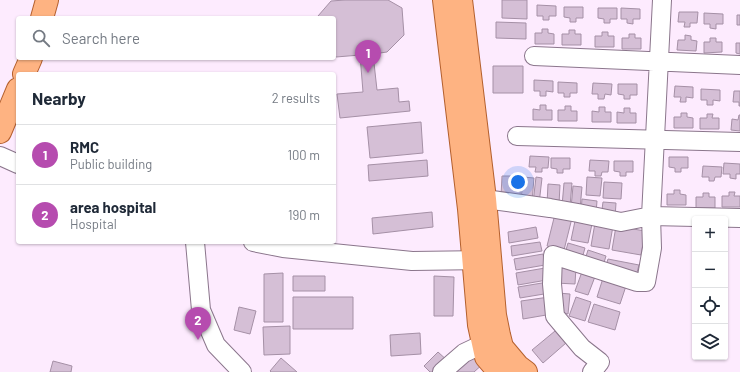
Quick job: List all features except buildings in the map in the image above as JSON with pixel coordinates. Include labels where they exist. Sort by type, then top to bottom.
[{"type":"main road","points":[[43,16],[47,0]]},
{"type":"main road","points":[[444,0],[469,209],[502,347],[518,366],[526,372]]},
{"type":"main road","points":[[461,0],[485,199],[479,325],[486,357],[499,372]]},
{"type":"main road","points":[[25,72],[30,60]]},
{"type":"main road","points":[[0,132],[16,94]]},
{"type":"street","points":[[592,372],[600,362],[582,348],[555,316],[552,284],[553,256],[637,282],[646,282],[652,248],[651,216],[662,0]]},
{"type":"street","points":[[534,56],[740,65]]},
{"type":"street","points":[[517,136],[740,142]]},
{"type":"street","points":[[0,156],[16,163]]},
{"type":"street","points":[[485,199],[621,222],[651,216],[740,218]]},
{"type":"street","points":[[195,244],[201,310],[216,345],[242,372]]},
{"type":"street","points":[[263,244],[283,248],[412,261],[482,260]]},
{"type":"street","points":[[442,372],[464,353],[483,344]]},
{"type":"place","name":"RMC","points":[[368,73]]},
{"type":"place","name":"area hospital","points":[[198,340]]}]
